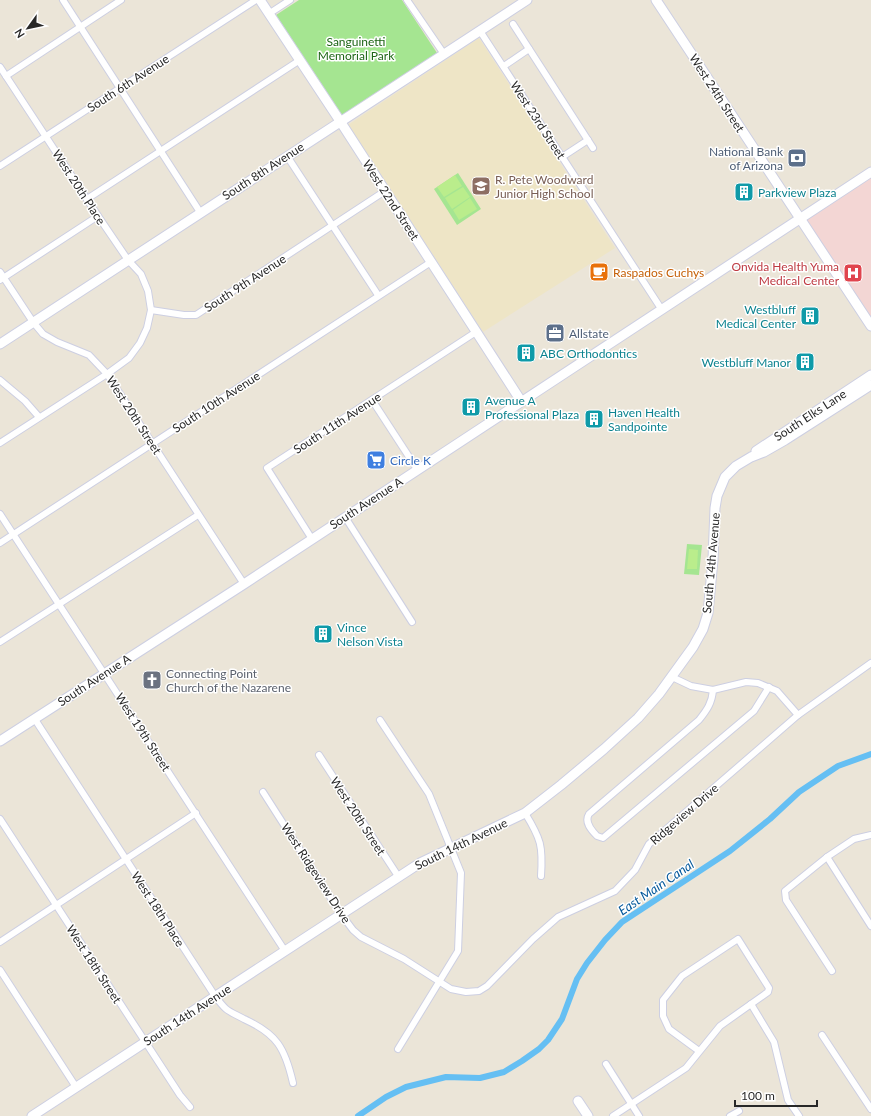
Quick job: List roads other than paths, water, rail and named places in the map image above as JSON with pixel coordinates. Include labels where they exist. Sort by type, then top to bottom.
[{"type":"street","points":[[63,0],[200,212]]},
{"type":"street","points":[[6,76],[121,0]]},
{"type":"street","name":"South 6th Avenue","points":[[0,166],[256,0]]},
{"type":"street","name":"West 22nd Street","points":[[260,0],[270,13],[521,401]]},
{"type":"street","points":[[270,13],[290,0]]},
{"type":"street","points":[[407,0],[444,54]]},
{"type":"street","name":"South 8th Avenue","points":[[0,344],[200,212],[480,31],[517,3],[528,0]]},
{"type":"street","name":"West 24th Street","points":[[656,0],[871,326]]},
{"type":"street","points":[[513,24],[593,148]]},
{"type":"street","name":"West 23rd Street","points":[[480,31],[662,310]]},
{"type":"street","points":[[504,66],[529,49]]},
{"type":"street","points":[[87,199],[300,60]]},
{"type":"street","name":"West 20th Place","points":[[0,67],[98,216],[128,260],[141,274],[148,291],[151,310]]},
{"type":"street","points":[[562,157],[588,140]]},
{"type":"street","points":[[288,156],[378,295]]},
{"type":"street","name":"South Avenue A","points":[[0,741],[244,584],[521,401],[801,220],[871,172]]},
{"type":"street","name":"South 9th Avenue","points":[[151,310],[184,315],[196,314],[385,191]]},
{"type":"street","points":[[2,279],[98,216]]},
{"type":"street","name":"South 10th Avenue","points":[[0,543],[378,295],[431,262]]},
{"type":"street","name":"West 20th Street","points":[[0,272],[2,279],[43,334],[89,355],[107,374],[244,584]]},
{"type":"street","points":[[0,443],[107,374],[129,358],[140,343],[147,328],[151,310]]},
{"type":"street","name":"South 11th Avenue","points":[[312,539],[267,468],[476,332]]},
{"type":"street","name":"South Elks Lane","points":[[751,457],[759,448],[871,375]]},
{"type":"street","points":[[0,380],[25,401],[39,417]]},
{"type":"street","name":"South Elks Lane","points":[[725,477],[736,466],[785,440],[871,385]]},
{"type":"street","points":[[372,400],[417,469]]},
{"type":"street","name":"South 14th Avenue","points":[[32,1116],[398,876],[432,856],[525,813],[562,785],[638,718],[672,677],[696,642],[706,621],[713,560],[716,502],[720,485],[725,477]]},
{"type":"street","name":"West 19th Street","points":[[0,514],[285,951]]},
{"type":"street","points":[[0,642],[198,514]]},
{"type":"street","points":[[345,517],[412,622]]},
{"type":"street","name":"Ridgeview Drive","points":[[439,981],[451,989],[466,992],[479,991],[487,986],[533,939],[558,917],[615,890],[635,870],[649,844],[798,715],[871,663]]},
{"type":"street","points":[[672,677],[691,686],[713,690],[746,682],[758,683],[777,691],[798,715]]},
{"type":"street","points":[[713,690],[710,706],[699,720],[589,814],[587,821],[593,832],[600,838],[603,838],[754,711],[769,687]]},
{"type":"street","name":"West 18th Place","points":[[34,718],[224,1009],[271,1035],[286,1056],[293,1082]]},
{"type":"street","points":[[380,720],[430,794],[461,873],[458,951],[398,1049]]},
{"type":"street","name":"West 20th Street","points":[[319,755],[398,876]]},
{"type":"street","name":"West Ridgeview Drive","points":[[263,792],[341,914],[353,930],[361,937],[404,959],[439,981]]},
{"type":"street","points":[[0,942],[196,813]]},
{"type":"street","points":[[525,813],[539,838],[542,857],[541,876]]},
{"type":"street","name":"West 18th Street","points":[[0,819],[180,1095],[190,1107]]},
{"type":"street","points":[[832,971],[786,900],[785,891],[828,857],[854,839],[871,835]]},
{"type":"street","points":[[828,857],[871,926]]},
{"type":"street","points":[[613,1116],[686,1068],[699,1052],[720,1026],[768,992],[768,988],[738,939],[682,976],[663,1000],[663,1016],[670,1029],[699,1052]]},
{"type":"street","points":[[0,970],[76,1087]]},
{"type":"street","points":[[751,1004],[774,1042],[788,1100],[799,1116]]},
{"type":"street","points":[[822,1035],[871,1109]]},
{"type":"street","points":[[606,1064],[639,1116]]},
{"type":"street","points":[[578,1101],[588,1116]]},
{"type":"street","points":[[730,1116],[738,1111]]},
{"type":"waterway","name":"East Main Canal","points":[[358,1116],[386,1097],[406,1087],[446,1077],[480,1078],[504,1072],[522,1061],[539,1049],[548,1040],[562,1019],[577,979],[587,963],[605,940],[622,922],[730,851],[770,819],[799,792],[838,766],[871,754]]},
{"type":"place","name":"National Bank of Arizona","points":[[797,158]]},
{"type":"place","name":"R. Pete Woodward Junior High School","points":[[481,186]]},
{"type":"place","name":"Parkview Plaza","points":[[744,192]]},
{"type":"place","name":"Raspados Cuchys","points":[[599,272]]},
{"type":"place","name":"Onvida Health Yuma Medical Center","points":[[853,273]]},
{"type":"place","name":"Westbluff Medical Center","points":[[810,316]]},
{"type":"place","name":"Allstate","points":[[555,333]]},
{"type":"place","name":"ABC Orthodontics","points":[[526,353]]},
{"type":"place","name":"Westbluff Manor","points":[[805,362]]},
{"type":"place","name":"Avenue A Professional Plaza","points":[[471,407]]},
{"type":"place","name":"Haven Health Sandpointe","points":[[594,419]]},
{"type":"place","name":"Circle K","points":[[376,460]]},
{"type":"place","name":"Vince Nelson Vista","points":[[323,634]]},
{"type":"place","name":"Connecting Point Church of the Nazarene","points":[[152,680]]},
{"type":"park label","name":"Sanguinetti Memorial Park","points":[[356,48]]}]
